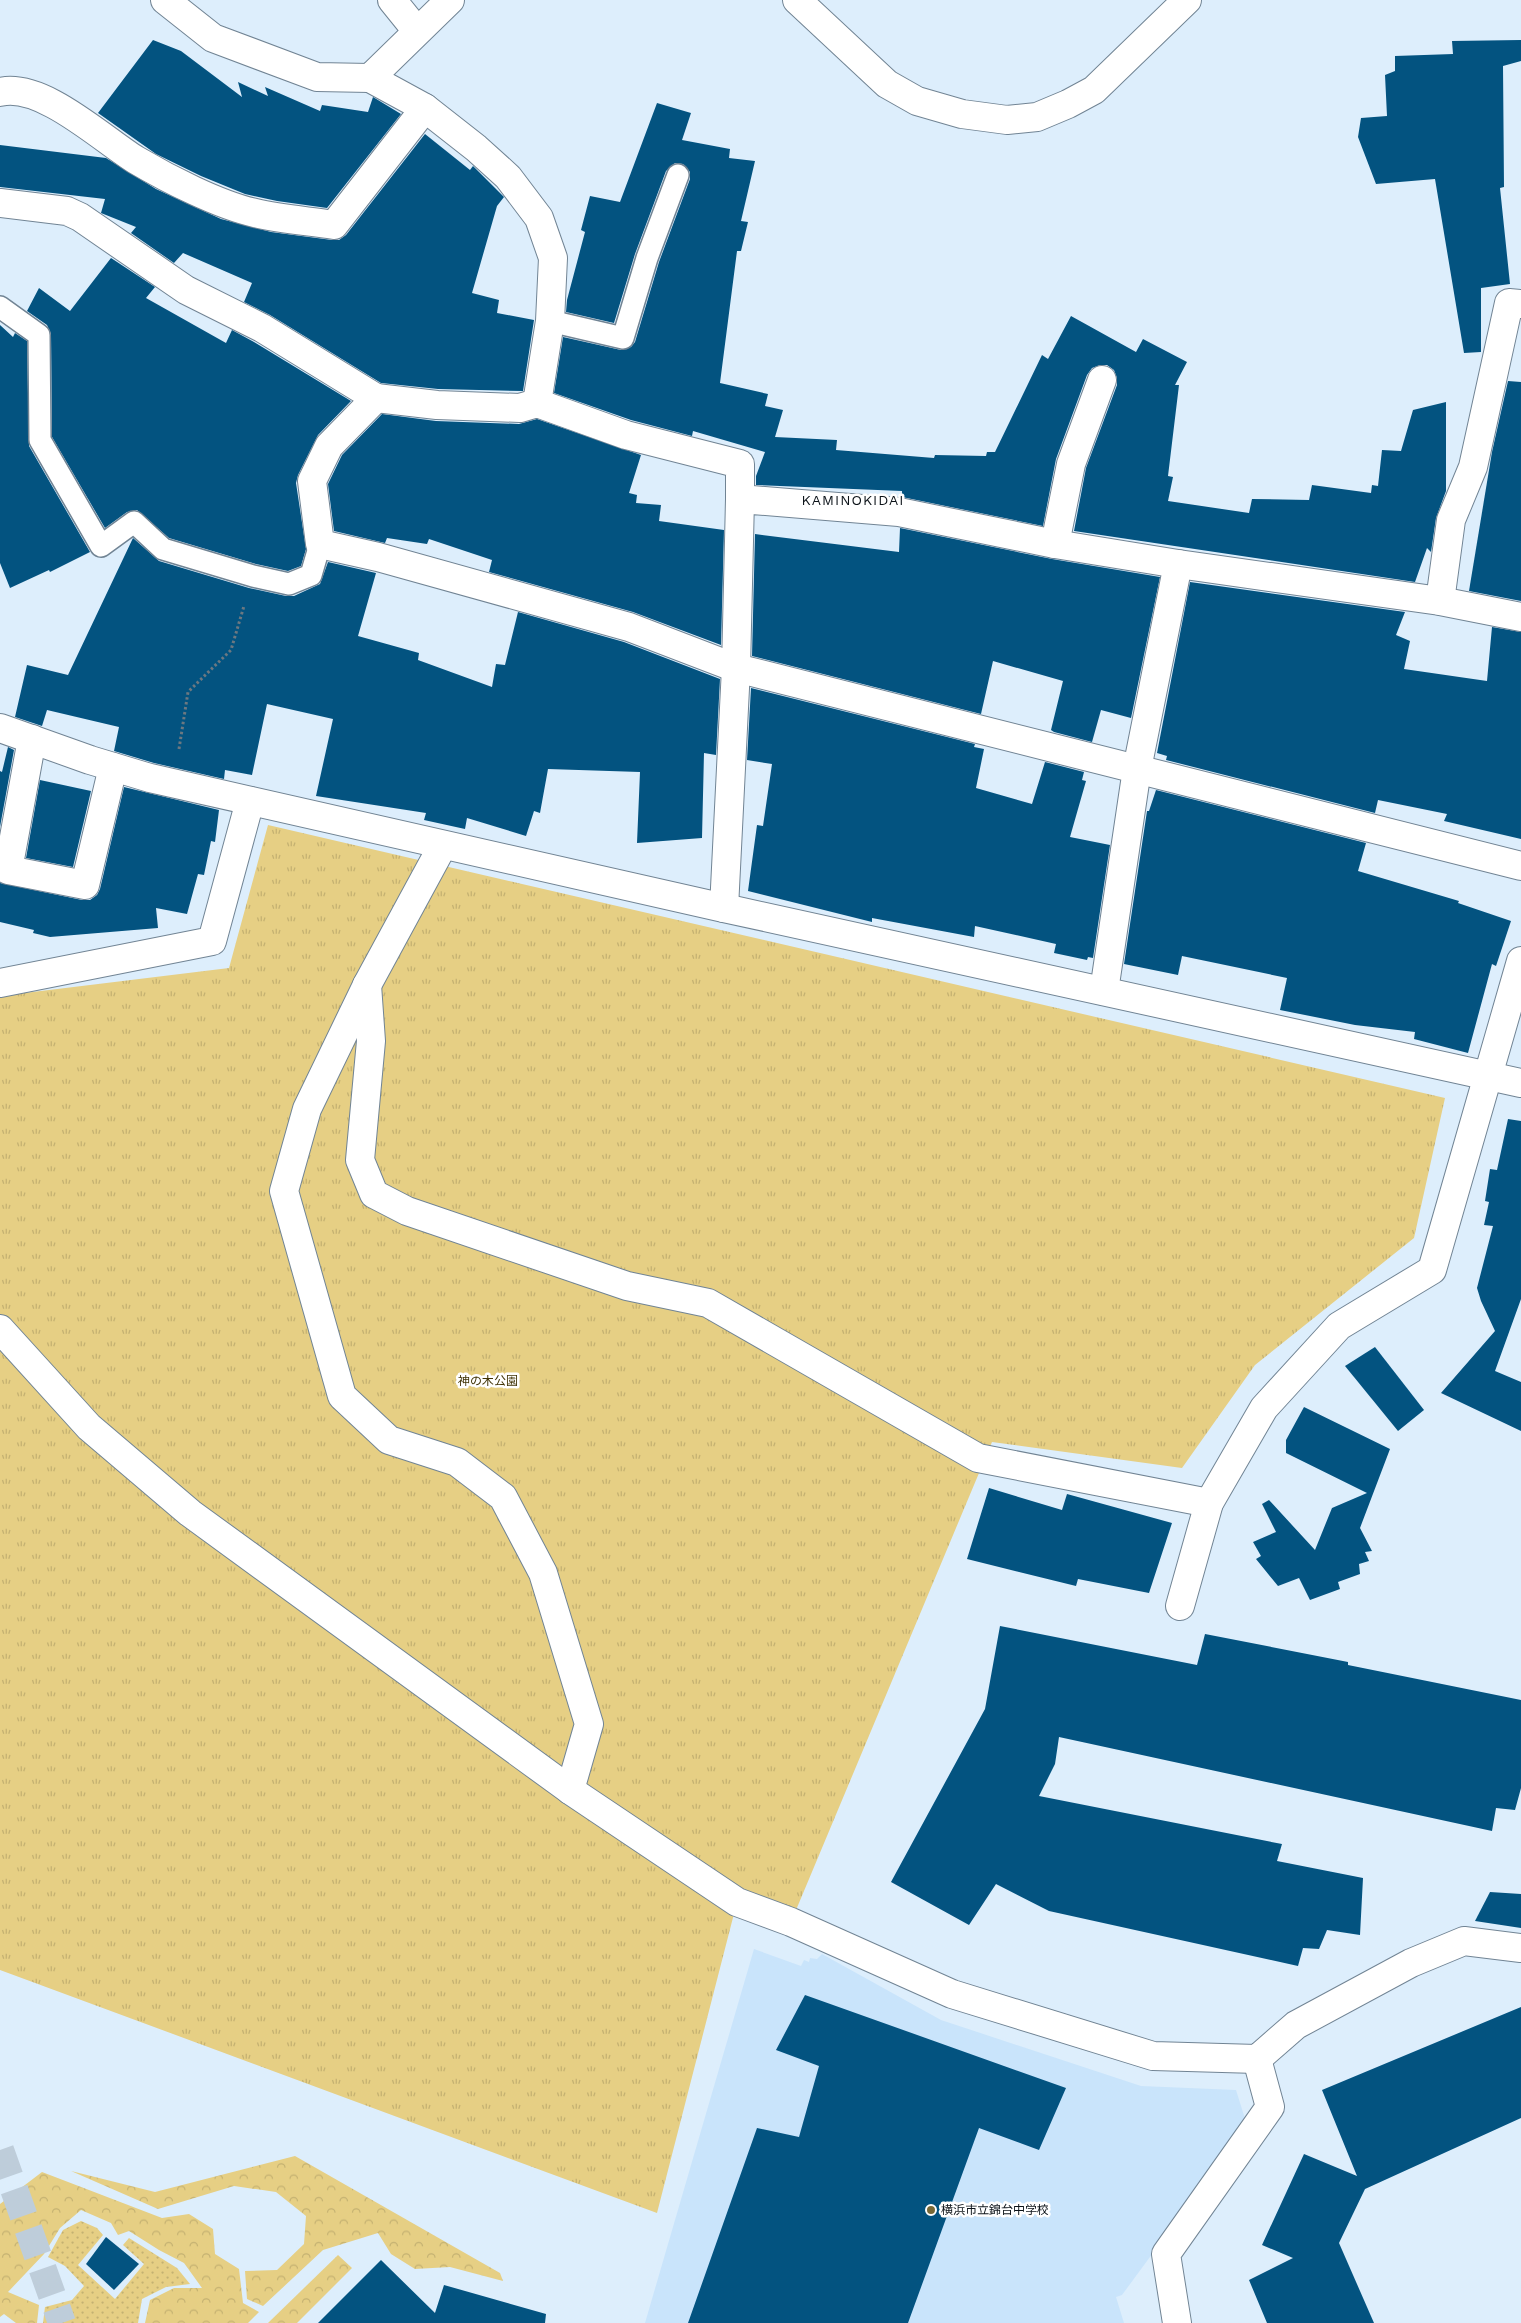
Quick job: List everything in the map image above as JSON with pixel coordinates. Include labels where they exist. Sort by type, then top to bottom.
[{"type":"street","points":[[165,0],[213,38],[317,77],[370,78],[425,108],[476,148],[508,177],[539,218],[553,258],[550,321],[537,403]]},
{"type":"street","points":[[392,0],[417,31]]},
{"type":"street","points":[[370,78],[450,0]]},
{"type":"street","points":[[797,0],[887,84],[916,101],[962,114],[1007,120],[1037,117],[1068,104],[1094,90],[1187,0]]},
{"type":"street","points":[[0,92],[32,94],[60,108],[136,160],[193,190],[254,213],[334,225],[425,108]]},
{"type":"street","points":[[0,203],[67,211],[80,216],[186,290],[262,328],[376,398],[437,405],[520,408],[537,403],[626,435],[740,464],[736,668],[724,908]]},
{"type":"street","points":[[1440,601],[1451,520],[1473,467],[1509,303],[1521,304]]},
{"type":"street","points":[[1055,544],[1071,464],[1102,380]]},
{"type":"street","points":[[376,398],[329,446],[312,481],[320,544],[378,557],[629,627],[736,668],[1521,866]]},
{"type":"street","points":[[740,500],[898,512],[1055,544],[1178,564],[1440,601],[1521,617]]},
{"type":"street","points":[[1104,991],[1137,769],[1178,564]]},
{"type":"street","points":[[0,728],[113,767],[250,801],[724,908],[1521,1083]]},
{"type":"street","points":[[32,739],[8,870],[85,885],[113,767]]},
{"type":"street","points":[[0,983],[212,941],[250,801]]},
{"type":"street","points":[[443,845],[367,985],[306,1109],[284,1191],[342,1396],[389,1440],[457,1462],[503,1497],[543,1573],[589,1724],[570,1790]]},
{"type":"street","points":[[1180,1606],[1209,1503],[1264,1408],[1339,1326],[1432,1270],[1521,961]]},
{"type":"street","points":[[367,985],[371,1041],[360,1160],[374,1194],[407,1211],[627,1286],[708,1303],[978,1458],[1209,1503]]},
{"type":"street","points":[[0,1329],[89,1427],[190,1513],[570,1790],[737,1902],[791,1922],[952,1994],[1153,2056],[1257,2059],[1296,2025],[1411,1963],[1464,1941],[1521,1948]]},
{"type":"street","points":[[1177,2323],[1166,2254],[1270,2107],[1257,2059]]},
{"type":"lane","points":[[550,321],[623,338],[647,258],[678,174]]},
{"type":"lane","points":[[0,307],[39,334],[40,440],[101,546],[134,522],[163,549],[253,576],[289,584],[311,575],[320,544]]},
{"type":"path","points":[[174,783],[188,692],[231,650],[253,576]]},
{"type":"shaded area","name":"横浜市立錦台中学校","points":[[754,1949],[801,1966],[804,1960],[809,1962],[810,1958],[817,1959],[822,1954],[941,2020],[1141,2086],[1236,2090],[1247,2125],[1122,2295],[1116,2297],[1124,2323],[645,2323]]},
{"type":"green space","name":"神の木公園","points":[[268,825],[1445,1098],[1414,1238],[1255,1365],[1182,1468],[992,1442],[791,1922],[737,1902],[657,2213],[0,1970],[0,996],[229,968]]},
{"type":"green space","points":[[295,2156],[500,2273],[503,2281],[450,2267],[415,2269],[391,2254],[378,2233],[323,2250],[263,2306],[247,2299],[245,2271],[277,2270],[304,2244],[306,2216],[276,2192],[234,2186],[158,2209],[71,2171],[155,2192]]},
{"type":"green space","points":[[42,2172],[162,2218],[189,2214],[213,2229],[215,2254],[239,2269],[243,2303],[259,2312],[248,2323],[145,2323],[150,2300],[174,2288],[202,2288],[184,2263],[129,2231],[118,2235],[111,2223],[81,2210],[60,2228],[44,2254],[8,2292],[39,2305],[37,2323],[16,2323],[4,2314],[0,2317],[0,2204]]},
{"type":"green space","points":[[81,2221],[97,2228],[103,2235],[78,2265],[115,2299],[144,2264],[123,2245],[129,2238],[177,2268],[190,2284],[166,2287],[142,2299],[138,2323],[43,2323],[45,2307],[72,2300],[84,2286],[65,2266],[48,2257],[63,2230]]},
{"type":"green space","points":[[338,2255],[352,2268],[297,2323],[268,2323]]},
{"type":"building","points":[[153,40],[181,51],[242,97],[238,82],[268,96],[265,87],[320,111],[322,105],[368,112],[373,97],[401,114],[327,208],[277,201],[245,194],[201,176],[156,154],[98,113]]},
{"type":"building","points":[[1521,40],[1521,61],[1503,66],[1504,187],[1500,188],[1510,284],[1481,288],[1481,352],[1464,353],[1435,179],[1376,184],[1358,137],[1361,118],[1387,116],[1385,75],[1395,71],[1395,56],[1453,54],[1452,41]]},
{"type":"building","points":[[657,103],[691,113],[682,140],[730,149],[729,158],[755,161],[741,221],[748,222],[741,251],[737,251],[720,383],[768,394],[765,406],[783,410],[775,437],[837,440],[836,450],[934,458],[935,455],[986,456],[987,452],[995,452],[1042,355],[1048,359],[1071,316],[1136,352],[1143,339],[1187,362],[1175,385],[1179,385],[1168,476],[1173,477],[1168,501],[1249,513],[1252,499],[1309,500],[1312,485],[1371,493],[1372,485],[1378,486],[1382,450],[1401,451],[1413,410],[1446,402],[1446,491],[1436,518],[1431,552],[1427,548],[1415,582],[1074,531],[1086,468],[1117,385],[1114,370],[1107,365],[1092,368],[1087,375],[1056,459],[1043,526],[902,497],[902,491],[756,485],[756,476],[765,452],[693,431],[692,436],[631,420],[554,393],[563,337],[621,350],[631,347],[635,342],[659,262],[690,179],[690,172],[683,164],[675,163],[666,171],[635,254],[614,323],[566,312],[567,300],[585,232],[581,230],[590,196],[620,202]]},
{"type":"building","points":[[425,134],[470,170],[473,166],[504,197],[497,206],[472,293],[499,300],[497,313],[534,320],[523,391],[438,389],[381,383],[270,315],[244,302],[252,283],[183,253],[174,263],[131,233],[136,227],[101,213],[105,199],[0,187],[0,145],[106,158],[156,189],[221,219],[271,232],[339,240],[346,235]]},
{"type":"building","points":[[111,258],[155,287],[146,298],[226,343],[232,330],[351,401],[318,435],[298,475],[296,483],[306,549],[301,566],[288,571],[256,564],[169,538],[137,510],[127,512],[105,528],[52,437],[51,334],[47,325],[27,311],[39,288],[70,311]]},
{"type":"building","points":[[0,325],[13,337],[15,333],[27,341],[29,446],[90,552],[50,572],[49,570],[10,588],[0,563]]},
{"type":"building","points":[[1508,381],[1521,382],[1521,601],[1469,591],[1492,452]]},
{"type":"building","points":[[382,414],[436,421],[519,424],[537,419],[641,455],[629,493],[637,495],[636,503],[661,505],[659,521],[724,530],[721,645],[633,612],[489,572],[492,560],[429,539],[427,544],[387,538],[385,543],[334,531],[328,484],[342,455]]},
{"type":"building","points":[[900,528],[1052,559],[1160,577],[1131,718],[1101,710],[1092,742],[1054,732],[1051,730],[1063,681],[993,661],[981,714],[752,656],[755,534],[899,552]]},
{"type":"building","points":[[133,538],[159,561],[249,588],[286,596],[294,596],[320,584],[328,562],[376,573],[358,636],[419,653],[418,660],[492,687],[496,664],[505,665],[518,612],[624,642],[720,679],[716,755],[704,753],[702,838],[637,843],[640,772],[548,769],[540,813],[534,811],[526,836],[467,818],[465,829],[424,820],[426,813],[316,796],[333,719],[267,704],[252,775],[225,770],[224,779],[154,763],[114,751],[119,727],[47,710],[42,726],[15,717],[27,665],[68,675]]},
{"type":"building","points":[[1190,582],[1405,612],[1396,635],[1410,641],[1404,669],[1487,681],[1492,627],[1521,632],[1521,839],[1444,821],[1447,814],[1378,800],[1375,813],[1166,760],[1167,756],[1157,753]]},
{"type":"building","points":[[751,688],[975,744],[974,747],[984,749],[976,788],[1032,804],[1045,762],[1084,772],[1082,780],[1086,781],[1070,837],[1110,845],[1093,958],[1088,957],[1087,960],[1054,953],[1056,944],[975,926],[974,937],[872,918],[872,922],[748,891],[757,825],[763,826],[772,764],[747,760]]},
{"type":"building","points":[[8,747],[14,750],[0,827],[0,771],[2,772]]},
{"type":"building","points":[[40,780],[91,791],[73,867],[26,858]]},
{"type":"building","points":[[124,787],[219,810],[215,842],[211,841],[204,875],[198,874],[187,914],[156,908],[158,928],[50,937],[33,933],[34,930],[0,922],[0,883],[82,900],[90,900],[97,895]]},
{"type":"building","points":[[1156,790],[1366,843],[1358,871],[1459,901],[1458,903],[1511,921],[1496,966],[1492,964],[1468,1053],[1414,1039],[1415,1032],[1355,1025],[1280,1010],[1287,978],[1182,956],[1178,975],[1124,964],[1147,811],[1149,811]]},
{"type":"building","points":[[1508,1119],[1521,1121],[1521,1299],[1495,1371],[1521,1382],[1521,1431],[1441,1393],[1495,1331],[1477,1288],[1493,1226],[1484,1225],[1489,1202],[1485,1201],[1490,1169],[1497,1170]]},
{"type":"building","points":[[1375,1347],[1424,1410],[1398,1431],[1345,1366]]},
{"type":"building","points":[[1304,1407],[1390,1449],[1360,1528],[1372,1551],[1365,1552],[1369,1561],[1359,1564],[1360,1574],[1338,1582],[1340,1589],[1310,1600],[1299,1578],[1278,1586],[1256,1559],[1261,1556],[1253,1542],[1276,1532],[1262,1504],[1269,1500],[1315,1550],[1332,1508],[1367,1493],[1286,1453],[1286,1440]]},
{"type":"building","points":[[989,1488],[1062,1510],[1067,1494],[1172,1523],[1149,1593],[1078,1579],[1076,1586],[967,1559]]},
{"type":"building","points":[[1000,1626],[1197,1665],[1205,1634],[1348,1662],[1348,1665],[1521,1700],[1521,1788],[1515,1810],[1496,1808],[1492,1831],[1059,1737],[1055,1764],[1039,1796],[1282,1844],[1277,1861],[1363,1878],[1360,1935],[1327,1930],[1319,1949],[1303,1948],[1298,1966],[1049,1911],[996,1884],[969,1925],[891,1882],[985,1709]]},
{"type":"building","points":[[1490,1892],[1521,1894],[1521,1928],[1475,1921]]},
{"type":"building","points":[[805,1995],[1066,2088],[1039,2150],[979,2128],[908,2323],[688,2323],[757,2128],[799,2137],[819,2066],[776,2050]]},
{"type":"building","points":[[1521,2007],[1521,2118],[1365,2189],[1339,2243],[1374,2323],[1267,2323],[1249,2280],[1293,2258],[1262,2245],[1304,2154],[1357,2176],[1322,2090]]},
{"type":"building","points":[[106,2237],[139,2264],[114,2290],[86,2264]]},
{"type":"building","points":[[381,2260],[435,2313],[444,2285],[546,2314],[545,2323],[318,2323]]},
{"type":"tunnel","points":[[0,2150],[62,2323]]},
{"type":"place","name":"横浜市立錦台中学校","points":[[931,2210]]},
{"type":"district","name":"KAMINOKIDAI","points":[[853,500]]}]
